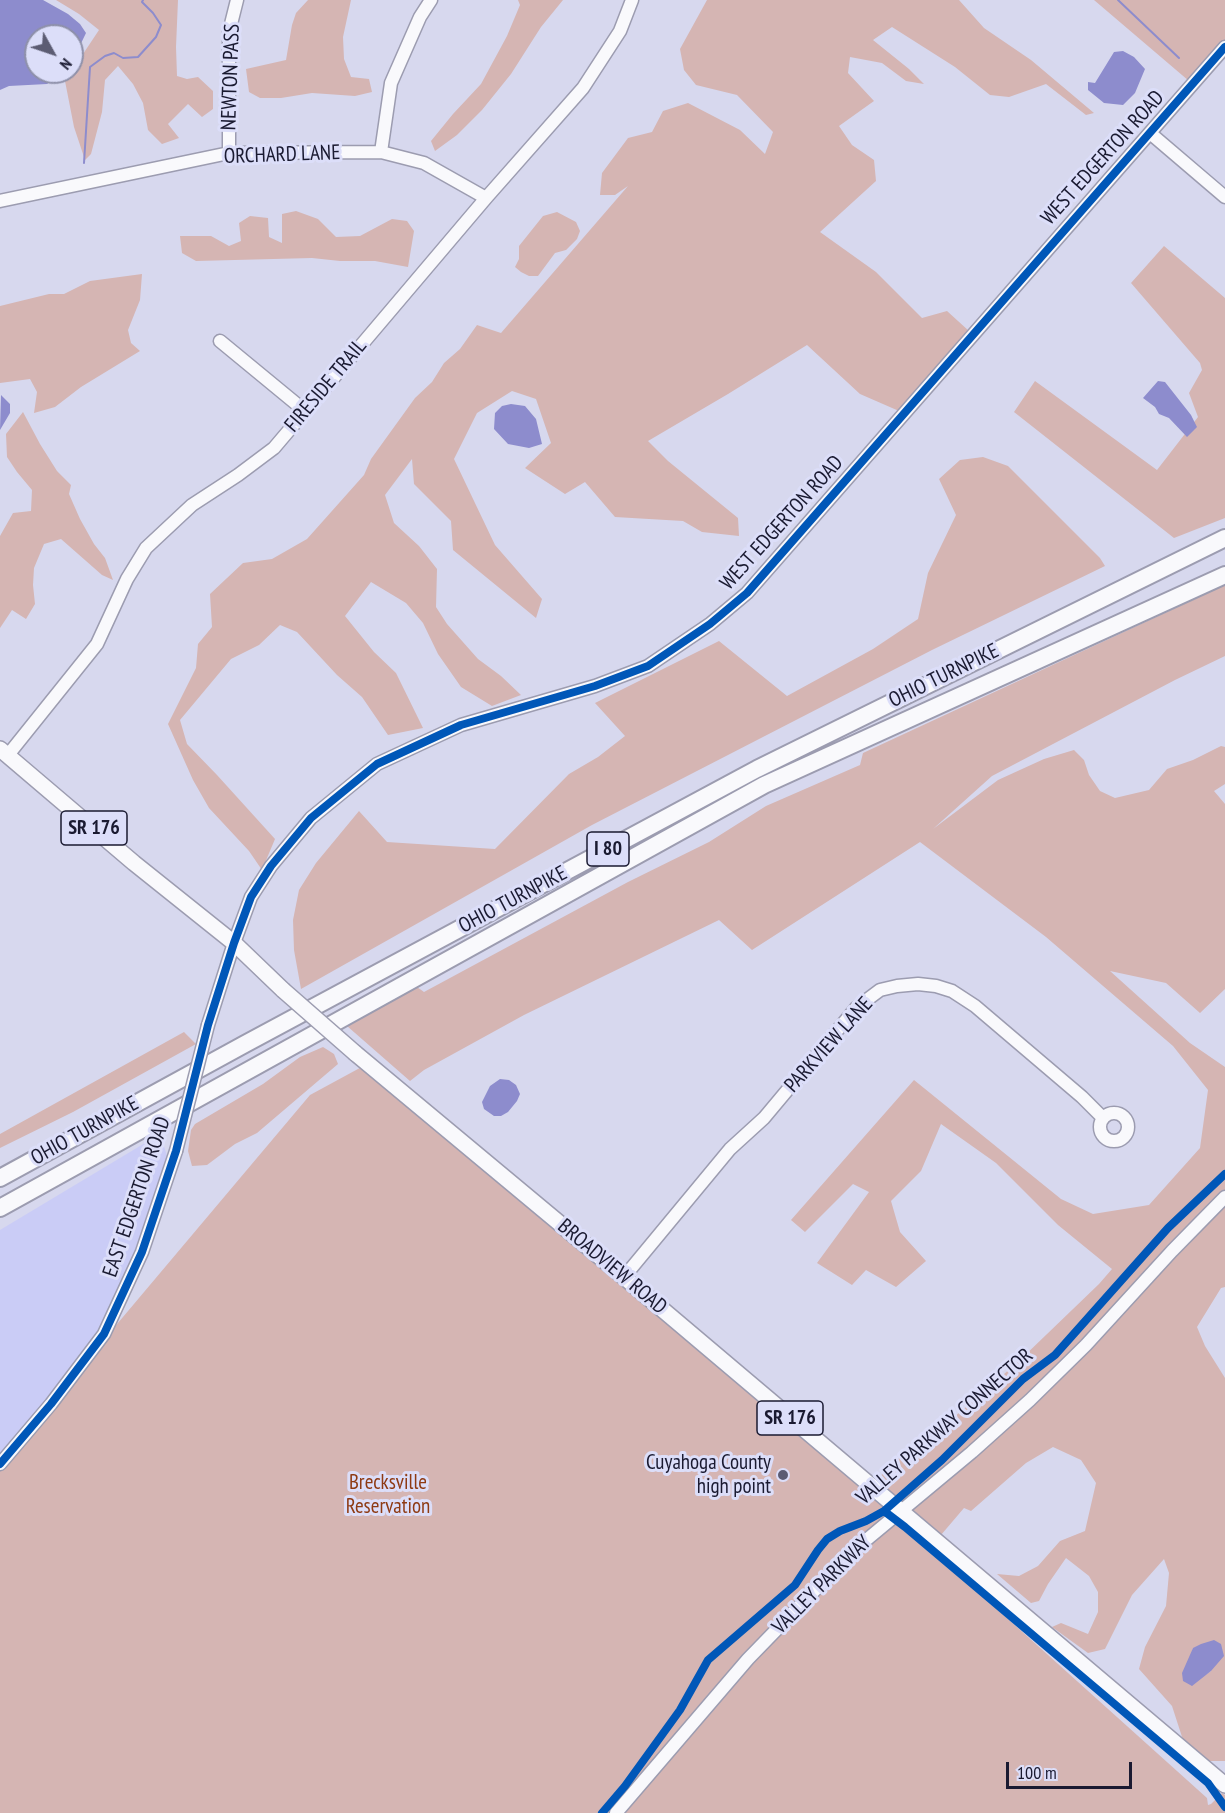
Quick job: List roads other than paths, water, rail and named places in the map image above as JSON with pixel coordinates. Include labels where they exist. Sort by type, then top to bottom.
[{"type":"highway","name":"OHIO TURNPIKE","points":[[0,1178],[757,769],[1225,537]]},
{"type":"highway","name":"OHIO TURNPIKE","points":[[0,1209],[764,785],[1225,574]]},
{"type":"main road","name":"BROADVIEW ROAD","points":[[4,752],[134,863],[234,944],[354,1053],[624,1277],[1225,1785]]},
{"type":"street","name":"NEWTON PASS","points":[[229,153],[229,32],[237,0]]},
{"type":"street","points":[[381,152],[391,83],[420,18],[431,0]]},
{"type":"street","name":"FIRESIDE TRAIL","points":[[4,752],[97,644],[127,579],[146,548],[192,505],[238,476],[273,448],[583,88],[620,31],[632,0]]},
{"type":"street","name":"WEST EDGERTON ROAD","points":[[234,944],[251,897],[271,866],[311,818],[376,764],[461,725],[595,686],[648,666],[711,624],[747,593],[1225,46]]},
{"type":"street","points":[[1150,133],[1225,197]]},
{"type":"street","name":"ORCHARD LANE","points":[[0,201],[229,153],[381,152],[424,163],[486,198]]},
{"type":"street","points":[[220,341],[305,411]]},
{"type":"street","name":"EAST EDGERTON ROAD","points":[[0,1464],[51,1404],[104,1334],[142,1252],[176,1151],[208,1025],[234,944]]},
{"type":"street","name":"PARKVIEW LANE","points":[[624,1277],[730,1149],[764,1118],[856,1008],[880,990],[918,984],[952,991],[975,1006],[1082,1097],[1103,1118]]},
{"type":"street","name":"VALLEY PARKWAY","points":[[616,1813],[748,1659],[859,1546],[972,1452],[1044,1387],[1225,1197]]},
{"type":"waterway","points":[[84,163],[90,67],[105,56],[114,53],[123,58],[138,57],[156,37],[161,25],[142,2],[143,0]]},
{"type":"waterway","points":[[1118,0],[1179,58]]},
{"type":"place","name":"Cuyahoga County high point","points":[[783,1475]]},
{"type":"park label","name":"Brecksville Reservation","points":[[388,1495]]}]
